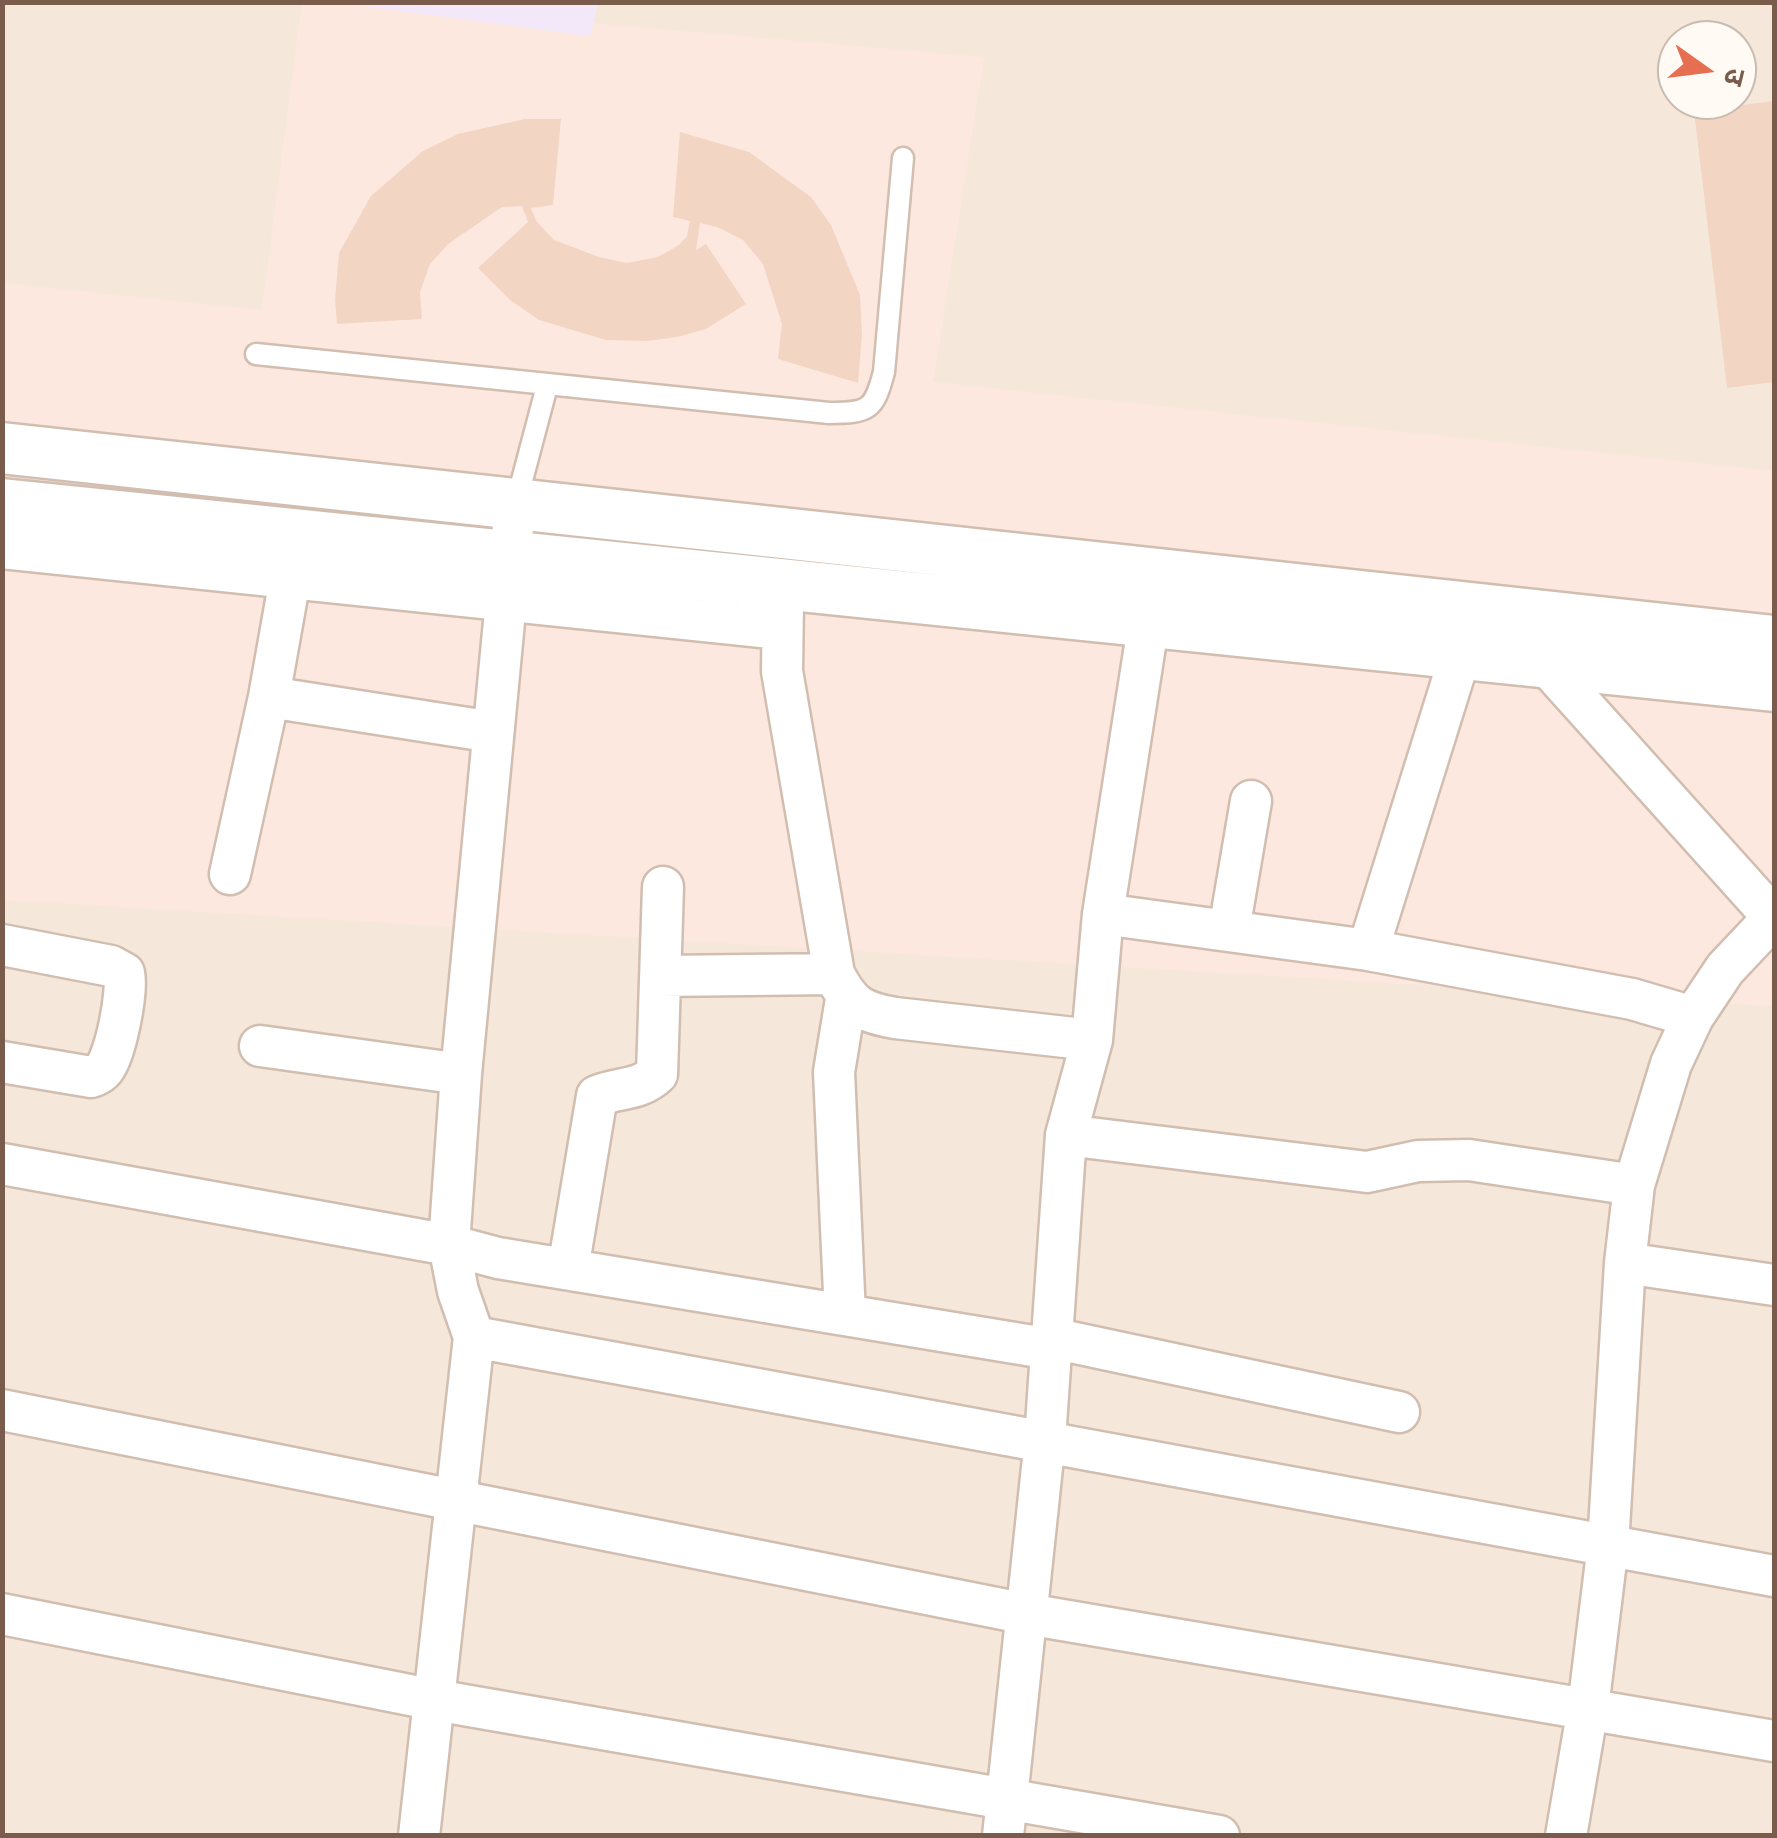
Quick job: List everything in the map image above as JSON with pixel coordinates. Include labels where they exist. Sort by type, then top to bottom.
[{"type":"street","points":[[2,448],[1774,641]]},
{"type":"street","points":[[418,1836],[474,1337],[458,1291],[450,1245],[461,1074],[516,503]]},
{"type":"street","points":[[2,504],[508,579],[783,606],[1149,622],[1774,686]]},
{"type":"street","points":[[2,548],[290,579],[508,579]]},
{"type":"street","points":[[1004,1818],[1045,1439],[1066,1135],[1092,1040],[1103,914],[1156,573]]},
{"type":"street","points":[[230,874],[290,579]]},
{"type":"street","points":[[783,606],[782,672],[840,986],[834,1072],[845,1316]]},
{"type":"street","points":[[1368,950],[1461,653]]},
{"type":"street","points":[[1543,661],[1774,917],[1724,969],[1693,1017],[1671,1064],[1634,1185],[1625,1263],[1608,1546],[1588,1708],[1566,1836]]},
{"type":"street","points":[[269,697],[493,732]]},
{"type":"street","points":[[1228,930],[1251,801]]},
{"type":"street","points":[[568,1269],[597,1096],[644,1086],[657,1074],[663,886]]},
{"type":"street","points":[[1103,914],[1368,950],[1632,999],[1693,1017]]},
{"type":"street","points":[[2,945],[110,966],[124,973],[127,986],[110,1060],[102,1073],[91,1077],[2,1062]]},
{"type":"street","points":[[661,976],[840,986],[870,1013],[1092,1040]]},
{"type":"street","points":[[260,1046],[461,1074]]},
{"type":"street","points":[[1066,1135],[1366,1172],[1430,1160],[1469,1160],[1634,1185]]},
{"type":"street","points":[[2,1164],[450,1245],[498,1258],[845,1316],[1052,1344],[1399,1412]]},
{"type":"street","points":[[1625,1263],[1774,1285]]},
{"type":"street","points":[[474,1337],[1774,1576]]},
{"type":"street","points":[[2,1410],[1027,1614],[1774,1742]]},
{"type":"street","points":[[2,1614],[1004,1818],[1219,1836]]},
{"type":"lane","points":[[256,354],[547,386],[860,413],[876,402],[884,372],[903,158]]},
{"type":"lane","points":[[516,503],[547,386]]},
{"type":"shaded area","points":[[598,2],[590,36],[339,3]]},
{"type":"shaded area","points":[[3,3],[1774,3],[1774,1835],[3,1835]]},
{"type":"shaded area","points":[[302,3],[359,3],[984,57],[933,382],[1774,471],[1774,1006],[3,900],[2,283],[262,310]]},
{"type":"building","points":[[1774,101],[1774,382],[1727,388],[1695,120],[1757,120],[1757,103]]},
{"type":"building","points":[[525,119],[561,119],[553,205],[531,208],[536,221],[554,240],[599,257],[627,263],[658,257],[687,236],[690,221],[673,217],[680,132],[749,152],[811,197],[831,225],[860,295],[858,383],[778,359],[782,324],[763,264],[743,240],[700,223],[696,250],[706,244],[746,304],[706,329],[647,341],[606,340],[539,320],[510,300],[478,268],[528,222],[522,206],[502,207],[448,244],[430,264],[420,292],[422,319],[337,324],[339,253],[371,196],[423,151],[458,134]]}]
